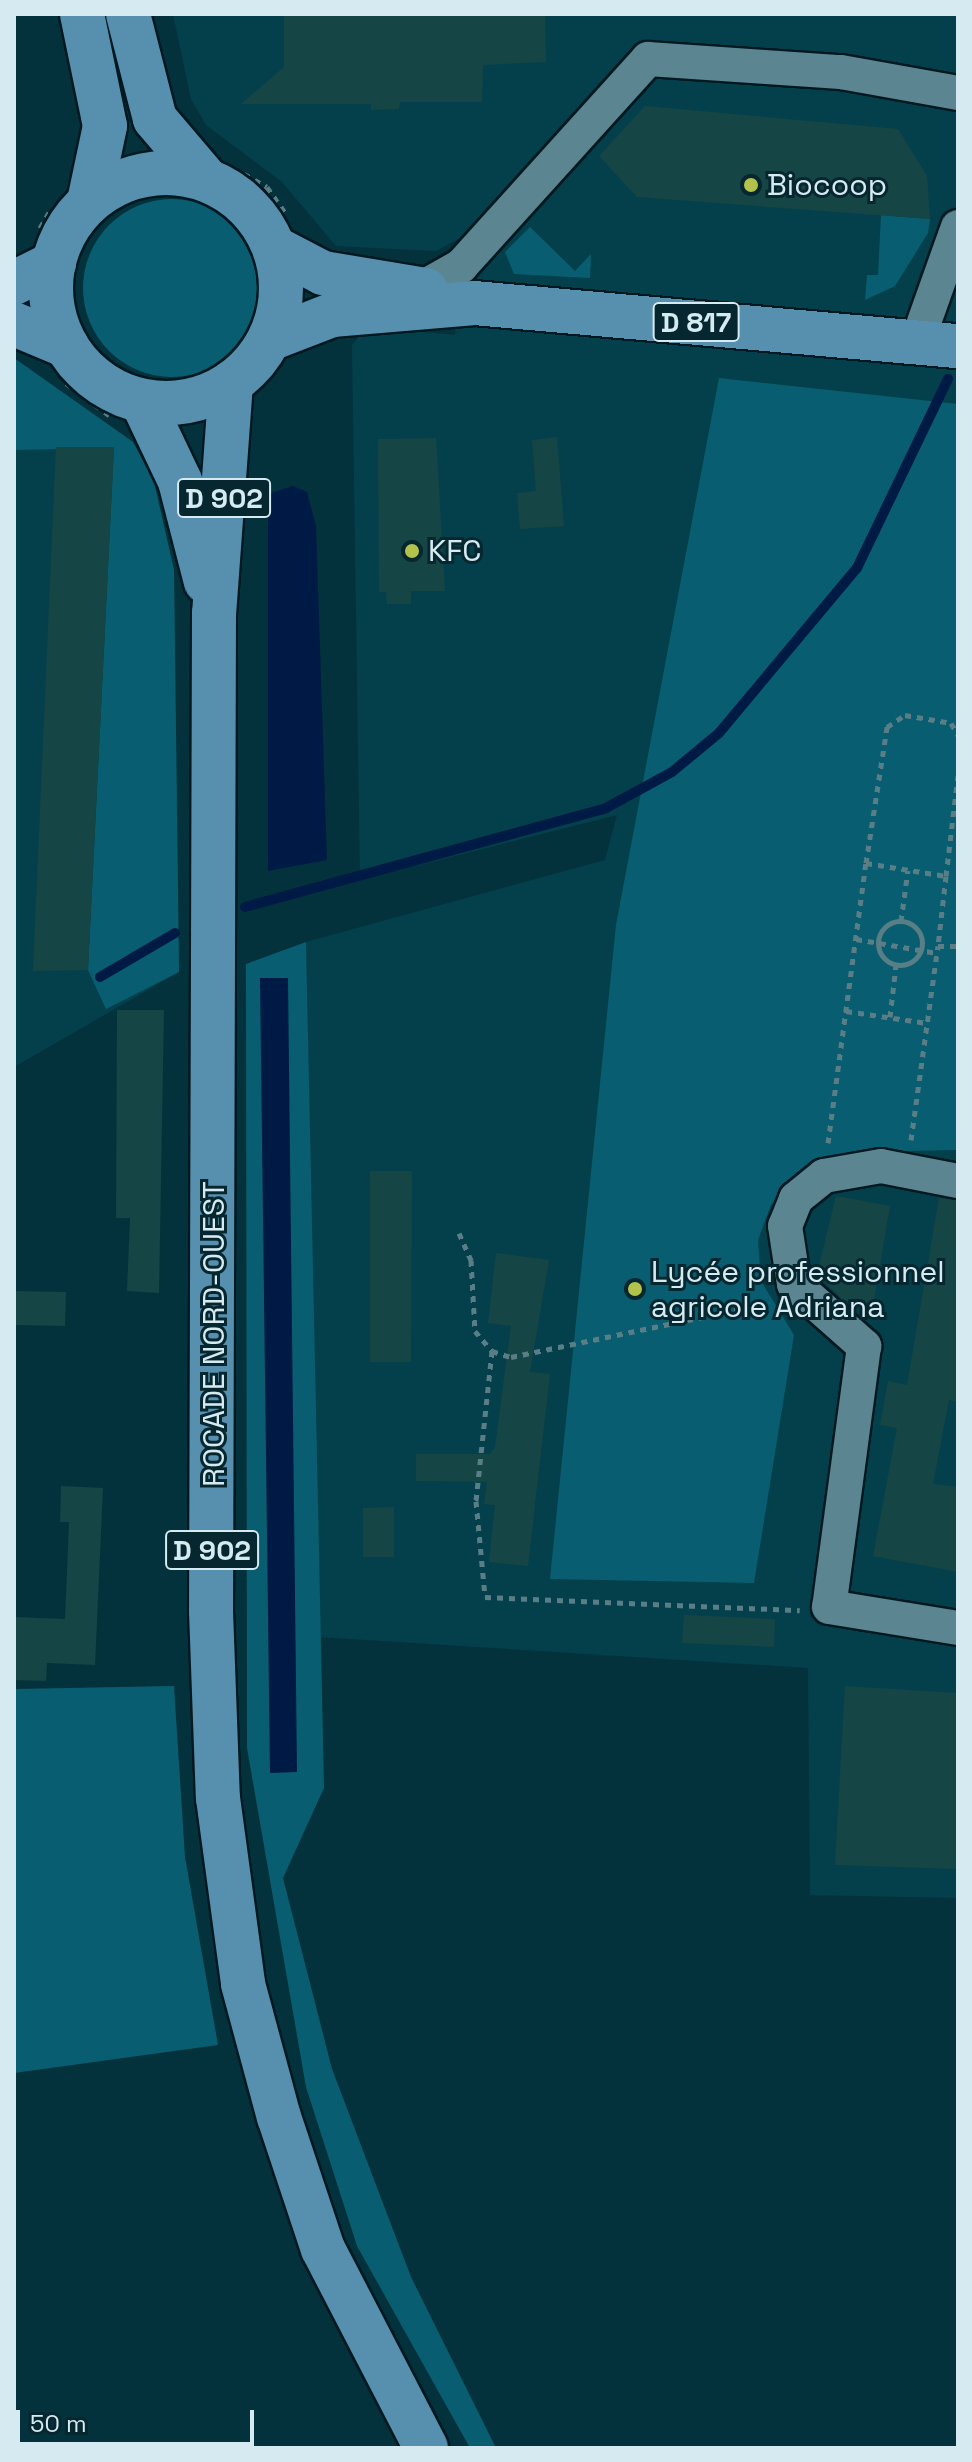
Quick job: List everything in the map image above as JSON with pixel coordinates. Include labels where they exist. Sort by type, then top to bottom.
[{"type":"main road","points":[[14,283],[44,250],[75,199],[105,126],[82,14]]},
{"type":"main road","points":[[14,324],[62,360],[104,384],[130,411],[203,397],[231,383],[270,339],[280,310],[284,236],[259,220],[218,172],[155,119],[128,14]]},
{"type":"main road","points":[[75,199],[145,175],[218,172]]},
{"type":"main road","name":"D 817","points":[[284,236],[323,273],[420,289],[474,303],[937,344]]},
{"type":"main road","points":[[44,250],[62,360]]},
{"type":"main road","name":"D 817","points":[[270,339],[332,315],[474,303]]},
{"type":"main road","name":"ROCADE NORD-OUEST","points":[[231,383],[214,613],[211,1611],[218,1798],[243,1984],[279,2117],[323,2249],[426,2448]]},
{"type":"main road","name":"ROCADE NORD-OUEST","points":[[130,411],[180,481],[214,613]]},
{"type":"street","points":[[420,289],[461,266],[648,59],[841,72],[958,93]]},
{"type":"street","points":[[937,344],[958,227]]},
{"type":"street","points":[[958,1181],[881,1166],[824,1176],[796,1199],[785,1226],[800,1291],[864,1346],[829,1607],[958,1628]]},
{"type":"path","points":[[218,172],[267,187],[284,236]]},
{"type":"path","points":[[44,250],[75,199]]},
{"type":"path","points":[[62,360],[130,411]]},
{"type":"path","points":[[824,1176],[887,727],[905,715],[951,723],[958,735]]},
{"type":"path","points":[[906,1171],[938,950],[958,776]]},
{"type":"path","points":[[866,863],[946,876]]},
{"type":"path","points":[[901,921],[908,870]]},
{"type":"path","points":[[877,944],[887,924],[901,921],[918,930],[921,950]]},
{"type":"path","points":[[855,939],[921,950],[958,946]]},
{"type":"path","points":[[877,944],[896,965],[890,1017]]},
{"type":"path","points":[[896,965],[921,950]]},
{"type":"path","points":[[846,1011],[927,1023]]},
{"type":"path","points":[[459,1233],[471,1260],[475,1331],[492,1351],[476,1501],[485,1597],[829,1607]]},
{"type":"path","points":[[492,1351],[549,1354],[800,1291]]},
{"type":"shaded area","name":"Lycée professionnel agricole Adriana","points":[[173,14],[958,14],[958,1898],[810,1895],[808,1668],[319,1637],[306,942],[605,860],[617,815],[360,880],[352,345],[362,333],[391,329],[455,335],[460,238],[436,251],[336,246],[282,182],[206,125],[191,99]]},
{"type":"shaded area","points":[[172,199],[206,206],[235,225],[254,254],[261,288],[254,322],[235,351],[206,370],[172,377],[138,370],[109,351],[90,322],[83,288],[90,254],[109,225],[138,206]]},
{"type":"shaded area","points":[[881,215],[930,219],[928,233],[895,286],[865,300],[867,275],[878,275]]},
{"type":"shaded area","points":[[530,227],[575,271],[591,254],[590,278],[514,274],[505,252]]},
{"type":"shaded area","points":[[14,358],[133,442],[154,482],[174,570],[179,972],[14,1067]]},
{"type":"shaded area","points":[[14,358],[133,442],[154,482],[174,570],[179,972],[106,1009],[88,970],[114,448],[14,450]]},
{"type":"shaded area","points":[[719,378],[958,404],[958,1150],[851,1152],[794,1179],[771,1205],[758,1240],[761,1281],[794,1335],[754,1583],[550,1579],[616,925]]},
{"type":"shaded area","points":[[293,486],[307,492],[316,526],[327,860],[268,871],[268,494]]},
{"type":"shaded area","points":[[306,942],[324,1788],[283,1878],[332,2069],[411,2277],[496,2448],[470,2448],[357,2246],[306,2087],[247,1748],[246,964]]},
{"type":"shaded area","points":[[260,978],[288,978],[297,1772],[270,1773]]},
{"type":"shaded area","points":[[174,1686],[185,1857],[218,2045],[14,2073],[14,1689]]},
{"type":"building","points":[[284,14],[545,14],[546,62],[483,65],[482,102],[400,102],[399,109],[371,110],[371,104],[241,104],[284,67]]},
{"type":"building","points":[[645,106],[898,129],[927,176],[930,219],[637,197],[599,156]]},
{"type":"building","points":[[557,437],[564,526],[520,529],[517,493],[536,491],[532,440]]},
{"type":"building","name":"KFC","points":[[436,438],[445,591],[411,591],[411,604],[387,604],[386,592],[379,592],[378,439]]},
{"type":"building","points":[[56,447],[114,447],[88,970],[33,971]]},
{"type":"building","points":[[117,1010],[164,1010],[159,1293],[127,1291],[130,1218],[116,1218]]},
{"type":"building","points":[[370,1171],[412,1171],[411,1362],[370,1362]]},
{"type":"building","points":[[836,1196],[890,1206],[873,1306],[843,1300],[817,1274]]},
{"type":"building","points":[[939,1198],[958,1200],[958,1402],[949,1400],[933,1484],[958,1487],[958,1572],[873,1556],[897,1428],[880,1425],[888,1381],[907,1385]]},
{"type":"building","points":[[496,1253],[549,1260],[530,1372],[550,1374],[528,1566],[489,1562],[495,1505],[484,1504],[487,1482],[416,1481],[416,1454],[490,1454],[495,1447],[511,1326],[488,1323]]},
{"type":"building","points":[[14,1291],[66,1292],[65,1326],[14,1325]]},
{"type":"building","points":[[61,1486],[103,1488],[95,1665],[47,1663],[46,1681],[14,1680],[14,1617],[65,1619],[69,1522],[60,1522]]},
{"type":"building","points":[[394,1507],[394,1557],[363,1557],[363,1508]]},
{"type":"building","points":[[684,1615],[775,1619],[774,1647],[682,1643]]},
{"type":"building","points":[[845,1686],[958,1693],[958,1869],[835,1865]]},
{"type":"waterway","points":[[245,907],[606,808],[672,772],[719,733],[857,568],[948,379]]},
{"type":"waterway","points":[[100,977],[175,933]]},
{"type":"place","name":"Biocoop","points":[[751,185]]},
{"type":"place","name":"KFC","points":[[412,551]]},
{"type":"place","name":"Lycée professionnel agricole Adriana","points":[[635,1289]]}]
